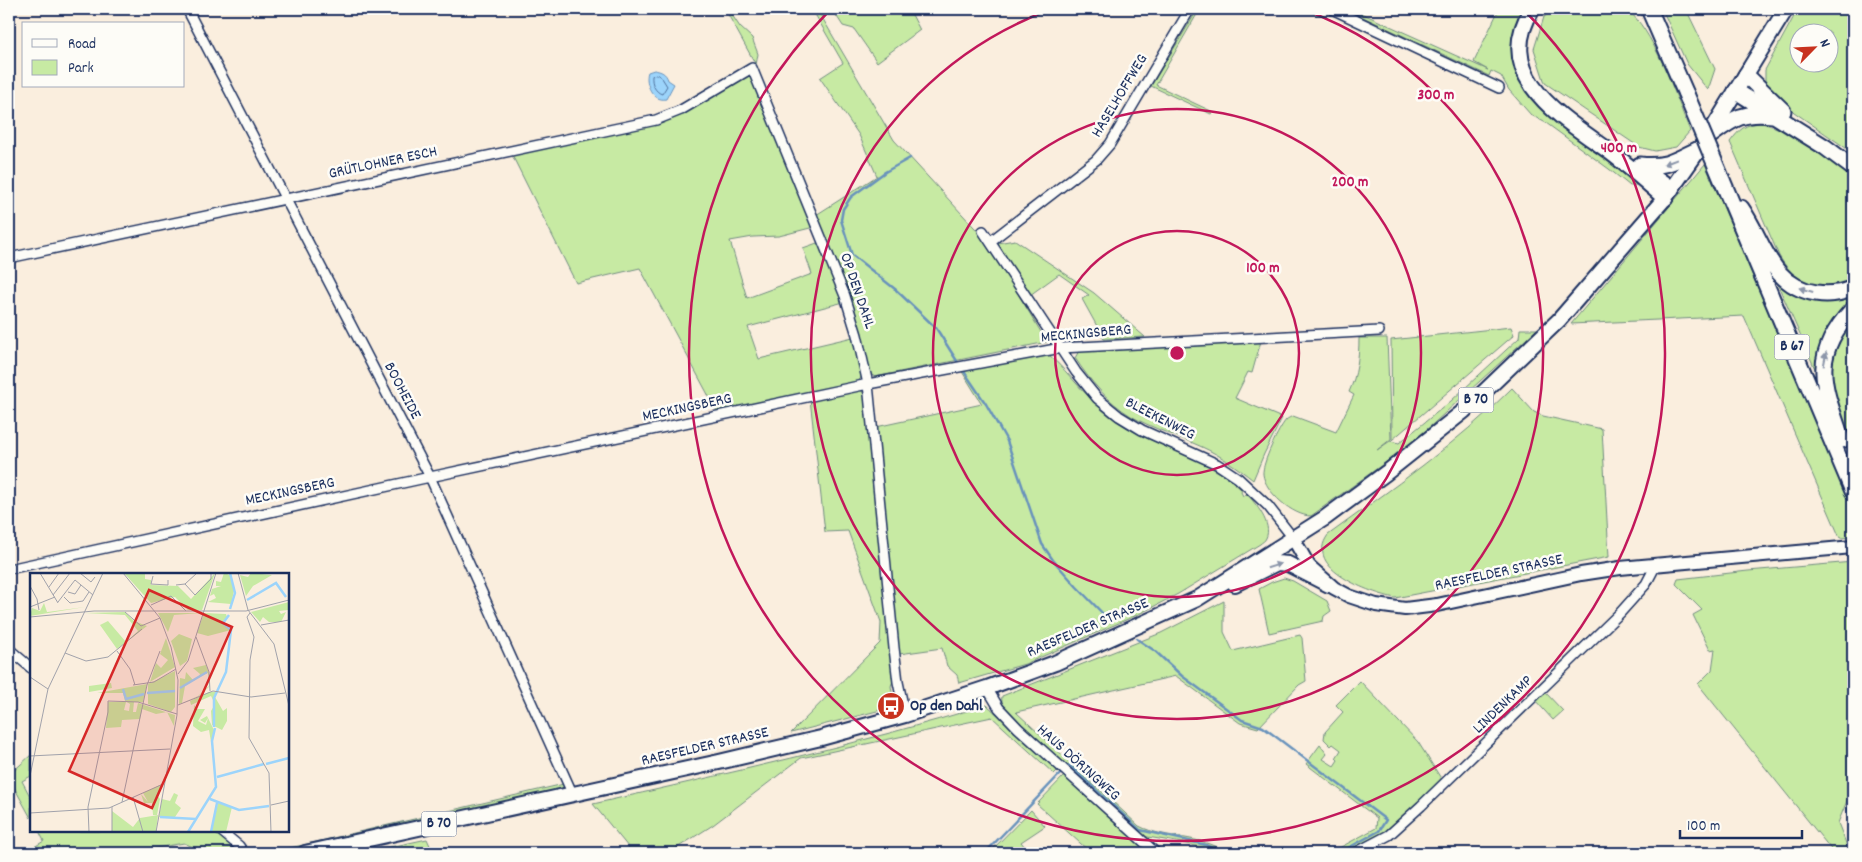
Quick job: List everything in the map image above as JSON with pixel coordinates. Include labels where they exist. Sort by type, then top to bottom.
[{"type":"highway","points":[[1532,9],[1523,28],[1520,46],[1522,65],[1532,87],[1555,111],[1668,193]]},
{"type":"highway","points":[[1541,9],[1533,21],[1527,39],[1526,52],[1531,72],[1538,87],[1560,109],[1638,165],[1668,193]]},
{"type":"highway","points":[[1638,9],[1651,28],[1669,68],[1686,88]]},
{"type":"highway","name":"B 67","points":[[1649,9],[1725,178],[1853,491]]},
{"type":"highway","name":"B 67","points":[[1656,9],[1686,88]]},
{"type":"highway","points":[[1746,75],[1780,108],[1853,162]]},
{"type":"highway","points":[[1736,91],[1825,147],[1853,168]]},
{"type":"highway","points":[[1638,165],[1655,167],[1666,164],[1703,144],[1739,117],[1748,114],[1774,115]]},
{"type":"highway","name":"B 67","points":[[1725,178],[1741,208],[1853,467]]},
{"type":"highway","points":[[1741,208],[1750,221],[1771,263],[1789,283],[1802,290],[1818,294],[1834,294],[1853,288]]},
{"type":"highway","points":[[1842,440],[1824,386],[1824,359],[1830,341],[1853,309]]},
{"type":"main road","name":"B 70","points":[[1293,538],[1386,473],[1429,440],[1494,384],[1559,320],[1668,193],[1703,144],[1786,9]]},
{"type":"main road","name":"RAESFELDER STRASSE","points":[[305,853],[573,795],[821,738],[905,715],[988,688],[1055,663],[1197,599],[1293,538],[1309,566],[1328,585],[1364,602],[1389,608],[1437,605],[1581,574],[1657,564],[1853,547]]},
{"type":"main road","points":[[1197,599],[1277,564],[1288,564],[1328,585]]},
{"type":"street","name":"BOOHEIDE","points":[[187,9],[430,477],[573,795]]},
{"type":"street","name":"HASELHOFFWEG","points":[[991,241],[1096,160],[1110,144],[1190,9]]},
{"type":"street","points":[[1332,9],[1499,88]]},
{"type":"street","name":"GRÜTLOHNER ESCH","points":[[9,258],[656,120],[681,110],[752,68]]},
{"type":"street","name":"OP DEN DAHL","points":[[752,68],[852,314],[868,384],[894,648],[898,682],[905,715]]},
{"type":"street","name":"BLEEKENWEG","points":[[983,231],[1086,385],[1108,407],[1142,430],[1217,464],[1238,478],[1268,506],[1293,538]]},
{"type":"street","name":"MECKINGSBERG","points":[[9,569],[868,384],[1061,348],[1379,332]]},
{"type":"street","name":"LINDENKAMP","points":[[1355,853],[1389,835],[1421,806],[1620,613],[1646,584],[1657,564]]},
{"type":"street","points":[[11,655],[30,667]]},
{"type":"street","name":"HAUS DÖRINGWEG","points":[[988,688],[999,708],[1018,728],[1156,853]]},
{"type":"street","points":[[222,832],[239,846],[244,853]]},
{"type":"green space","points":[[725,9],[728,9],[740,27],[752,38],[758,54],[756,65]]},
{"type":"green space","points":[[812,9],[817,9],[894,140],[985,239],[1047,342],[875,377],[869,373],[855,310],[816,215],[877,176],[859,135],[820,78],[843,63]]},
{"type":"green space","points":[[832,9],[909,9],[920,30],[877,62],[854,29],[843,26]]},
{"type":"green space","points":[[1198,9],[1200,9],[1156,85],[1213,112],[1211,114],[1151,86]]},
{"type":"green space","points":[[1346,9],[1352,9],[1488,70],[1474,62],[1499,9],[1526,9],[1520,74],[1641,184],[1630,186],[1546,123],[1531,115],[1509,90],[1501,76],[1491,71],[1489,76]]},
{"type":"green space","points":[[1555,9],[1625,9],[1635,17],[1645,30],[1663,64],[1690,131],[1676,147],[1655,151],[1639,147],[1545,83],[1534,49],[1544,17]]},
{"type":"green space","points":[[1662,9],[1686,9],[1715,69],[1708,90],[1687,64]]},
{"type":"green space","points":[[1798,9],[1853,9],[1853,153],[1794,112],[1769,89],[1765,82],[1765,70],[1790,24],[1790,72],[1840,72],[1840,22],[1791,22]]},
{"type":"green space","points":[[747,75],[752,77],[814,227],[779,236],[753,237],[730,241],[747,298],[812,274],[803,248],[820,242],[844,302],[748,327],[759,359],[853,337],[862,376],[858,382],[719,415],[640,268],[576,283],[512,155],[658,123]]},
{"type":"green space","points":[[1762,123],[1798,138],[1853,175],[1853,283],[1830,287],[1810,284],[1794,275],[1779,256],[1730,142],[1743,128]]},
{"type":"green space","points":[[1705,164],[1853,510],[1853,537],[1840,538],[1744,316],[1571,324]]},
{"type":"green space","points":[[1015,240],[1094,293],[1145,337],[1104,339],[1082,299],[1089,295],[1059,274],[1030,295],[997,243]]},
{"type":"green space","points":[[1771,269],[1790,287],[1853,293],[1853,303],[1819,378]]},
{"type":"green space","points":[[1853,320],[1853,442],[1835,394],[1832,367],[1835,353],[1842,337]]},
{"type":"green space","points":[[1511,327],[1514,335],[1392,440],[1391,340]]},
{"type":"green space","points":[[1520,329],[1537,329],[1411,444],[1311,516],[1296,512],[1288,507],[1269,488],[1265,481],[1263,469],[1275,438],[1287,419],[1293,416],[1336,432],[1354,395],[1349,392],[1357,366],[1359,338],[1387,338],[1391,439],[1377,450],[1390,441],[1399,443],[1451,401],[1519,338]]},
{"type":"green space","points":[[1261,341],[1252,373],[1248,372],[1235,398],[1282,418],[1253,480],[1209,450],[1148,425],[1122,410],[1100,390],[1075,358],[1079,351]]},
{"type":"green space","points":[[1047,353],[1099,407],[1118,422],[1149,439],[1214,469],[1229,479],[1242,490],[1243,496],[1247,494],[1258,508],[1265,520],[1268,532],[1266,539],[1260,544],[1178,594],[1137,615],[1025,664],[959,683],[957,675],[947,666],[942,648],[899,654],[876,427],[982,404],[961,370]]},
{"type":"green space","points":[[1512,388],[1534,412],[1543,416],[1602,429],[1609,557],[1395,598],[1357,585],[1332,569],[1325,558],[1323,547],[1328,535],[1446,447],[1491,409]]},
{"type":"green space","points":[[859,389],[865,394],[893,681],[891,686],[894,694],[890,707],[791,733],[880,643],[881,622],[848,531],[825,532],[810,399]]},
{"type":"green space","points":[[1853,562],[1853,786],[1838,823],[1849,851],[1834,853],[1698,684],[1712,670],[1715,649],[1710,650],[1693,615],[1702,610],[1676,584],[1678,579]]},
{"type":"green space","points":[[1284,578],[1293,581],[1327,601],[1331,611],[1324,616],[1323,621],[1269,633],[1259,589]]},
{"type":"green space","points":[[1224,601],[1224,632],[1233,651],[1300,635],[1302,638],[1306,681],[1299,685],[1258,728],[1240,723],[1176,676],[1016,712],[1139,826],[1160,833],[1206,843],[1226,853],[1216,853],[1204,848],[1142,836],[1013,718],[1002,702],[1002,696],[1161,633]]},
{"type":"green space","points":[[1360,681],[1418,742],[1442,780],[1399,823],[1380,836],[1349,853],[1330,853],[1376,828],[1377,818],[1306,764],[1320,745],[1327,754],[1323,759],[1334,766],[1338,760],[1336,758],[1341,750],[1333,744],[1331,746],[1324,739],[1325,732],[1343,712],[1336,705]]},
{"type":"green space","points":[[1545,692],[1563,711],[1553,720],[1535,700]]},
{"type":"green space","points":[[987,705],[1058,770],[1054,774],[992,717],[801,758],[713,825],[669,853],[633,853],[593,804],[840,746]]},
{"type":"green space","points":[[30,756],[30,777],[22,781],[30,796],[30,816],[9,778],[9,775]]},
{"type":"green space","points":[[1064,776],[1148,853],[1091,853],[1037,804]]},
{"type":"green space","points":[[564,784],[562,792],[441,820],[283,853],[259,853],[290,848]]},
{"type":"green space","points":[[1031,810],[1045,826],[1021,842],[1030,853],[989,853]]},
{"type":"green space","points":[[40,832],[217,832],[239,853],[206,853],[184,843],[128,853],[24,853],[44,841]]},
{"type":"green space","points":[[427,839],[432,850],[419,853],[363,853]]},
{"type":"water","points":[[654,70],[663,73],[674,84],[666,99],[657,98],[651,91],[647,76],[648,72]]},
{"type":"waterway","points":[[910,158],[885,172],[851,197],[843,209],[841,220],[852,255],[895,289],[936,328],[957,361]]},
{"type":"waterway","points":[[963,370],[986,404],[1007,441],[1042,544],[1053,560],[1111,622]]},
{"type":"waterway","points":[[1137,639],[1155,651],[1182,676],[1242,720],[1263,727],[1386,820],[1379,831],[1339,853]]},
{"type":"waterway","points":[[1069,765],[1140,830],[1206,845],[1222,853]]},
{"type":"waterway","points":[[985,853],[1061,773]]},
{"type":"waterway","points":[[1853,801],[1848,809],[1853,844]]},
{"type":"place","name":"Op den Dahl","points":[[891,706]]}]
